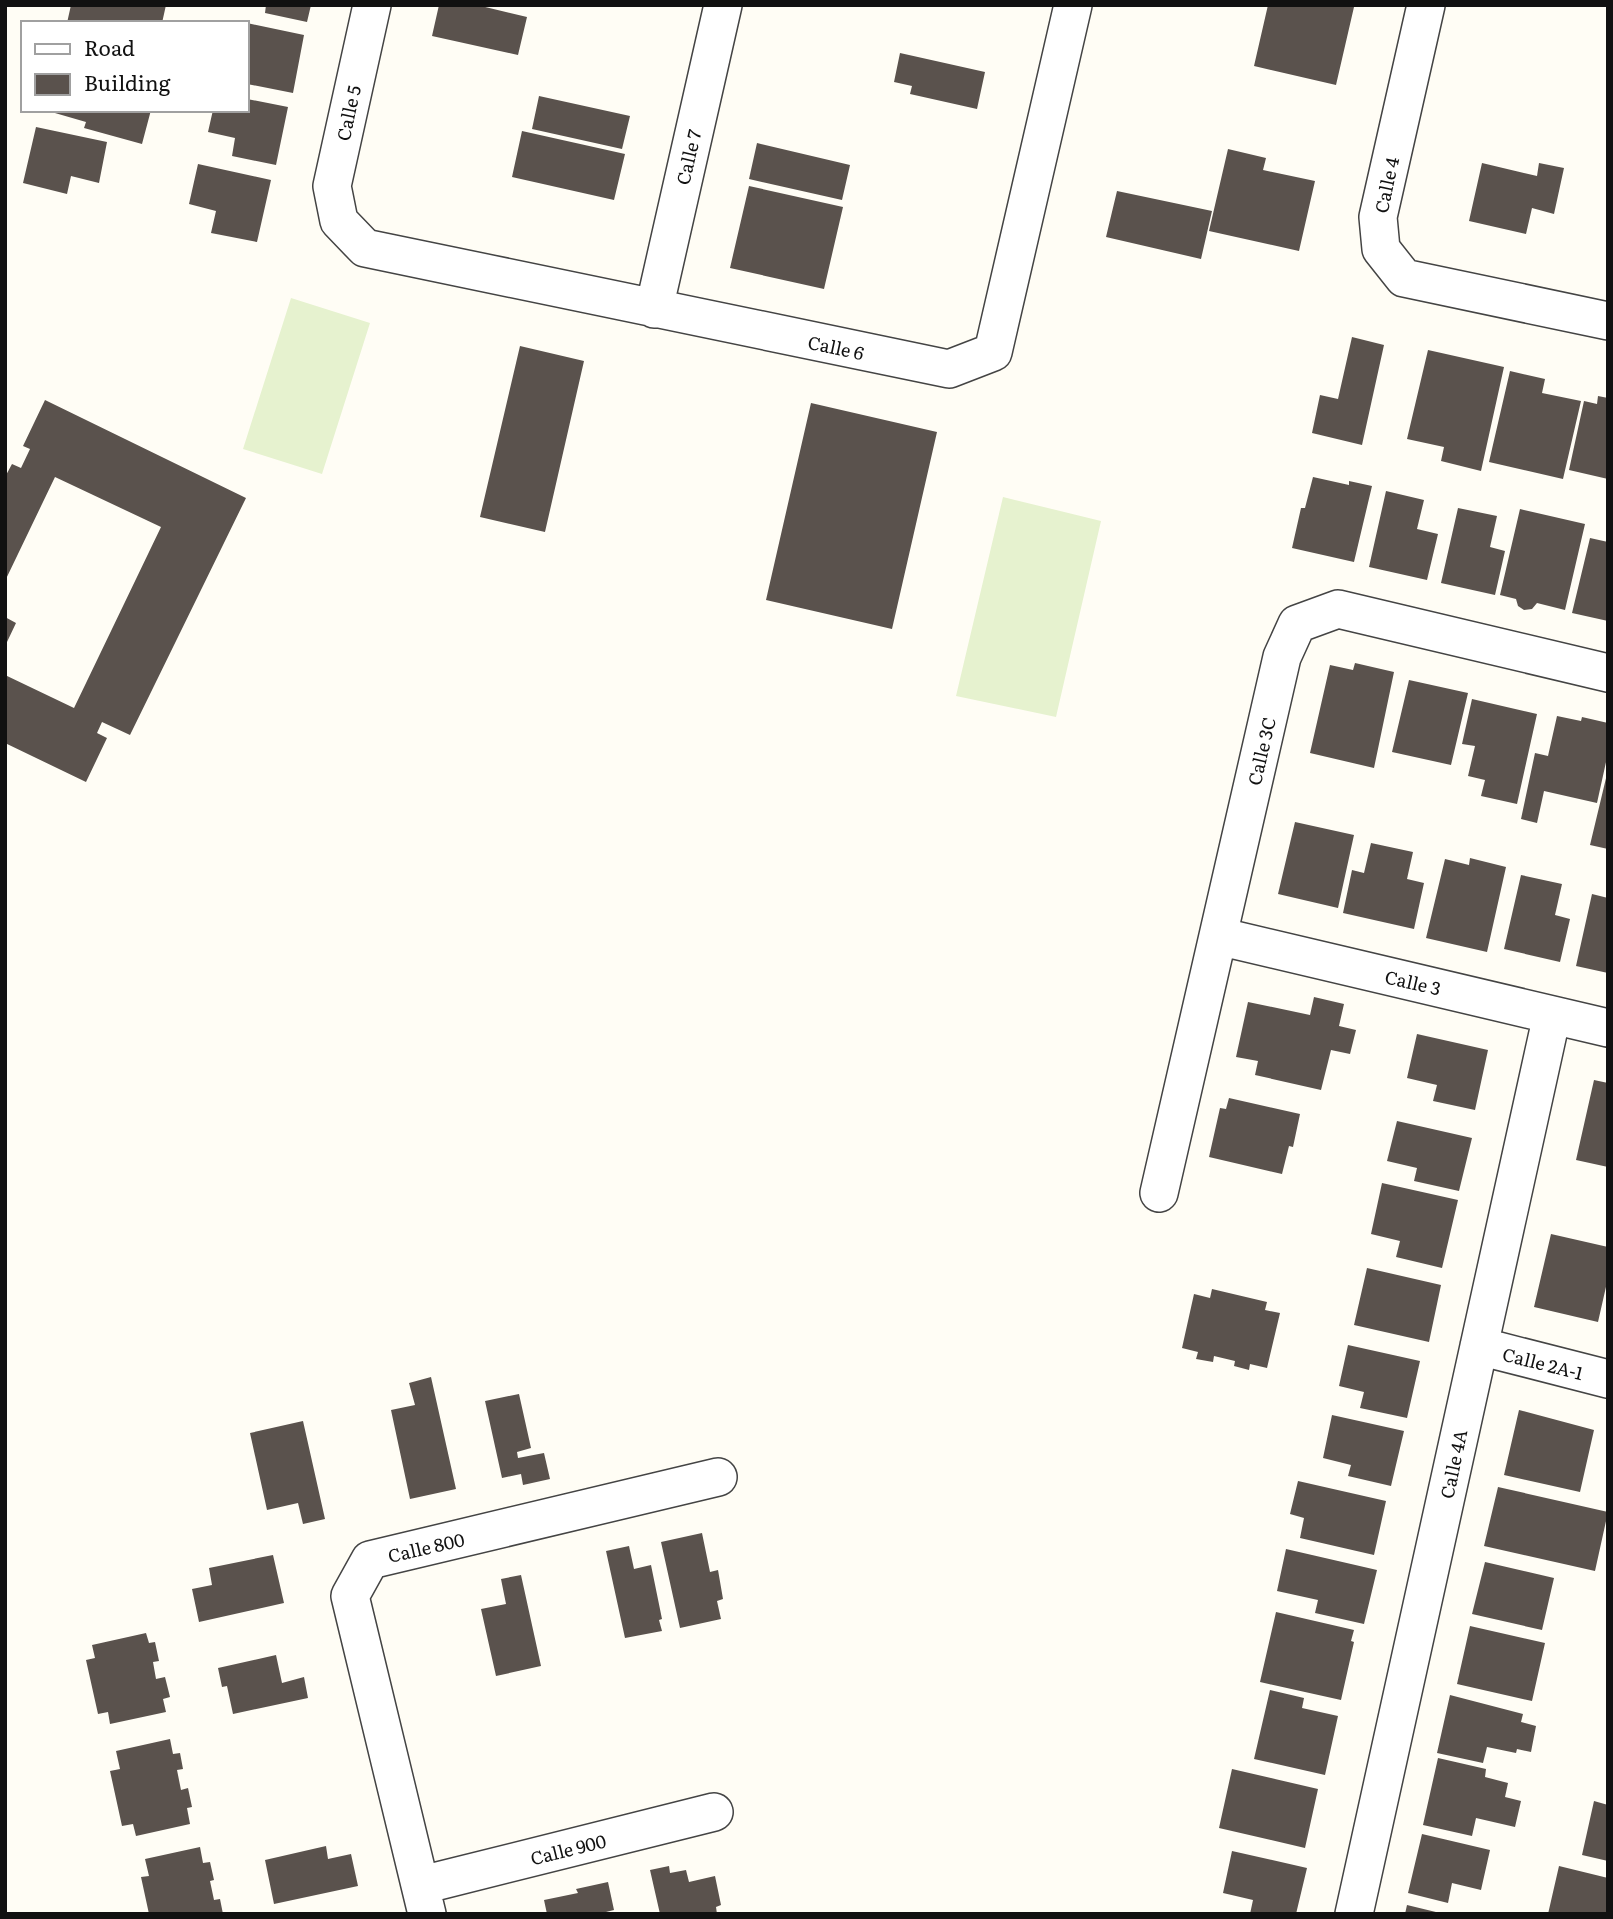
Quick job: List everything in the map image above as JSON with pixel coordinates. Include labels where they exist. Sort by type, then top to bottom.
[{"type":"street","name":"Calle 5","points":[[339,221],[332,186],[372,5]]},
{"type":"street","name":"Calle 7","points":[[654,309],[723,5]]},
{"type":"street","name":"Calle 6","points":[[339,221],[365,248],[949,369],[993,352],[1073,5]]},
{"type":"street","name":"Calle 4","points":[[1426,5],[1378,217],[1381,249],[1404,278],[1608,321]]},
{"type":"street","name":"Calle 3C","points":[[1159,1193],[1282,657],[1297,624],[1338,608],[1608,673]]},
{"type":"street","name":"Calle 3","points":[[1218,936],[1608,1028]]},
{"type":"street","name":"Calle 4A","points":[[1354,1914],[1552,1015]]},
{"type":"street","name":"Calle 2A-1","points":[[1479,1346],[1608,1379]]},
{"type":"street","name":"Calle 800","points":[[424,1900],[350,1597],[370,1560],[718,1477]]},
{"type":"street","name":"Calle 900","points":[[424,1900],[714,1812]]},
{"type":"green space","points":[[291,298],[370,323],[322,474],[243,449]]},
{"type":"green space","points":[[1003,497],[1101,521],[1056,717],[956,696]]},
{"type":"building","points":[[71,5],[166,5],[162,21],[67,21]]},
{"type":"building","points":[[266,5],[311,5],[307,22],[265,13]]},
{"type":"building","points":[[439,5],[477,5],[527,17],[518,55],[432,36]]},
{"type":"building","points":[[1268,5],[1354,7],[1336,85],[1254,66]]},
{"type":"building","points":[[248,23],[304,35],[293,93],[248,84]]},
{"type":"building","points":[[900,53],[985,72],[977,109],[910,94],[912,86],[894,82]]},
{"type":"building","points":[[539,96],[630,116],[622,149],[532,129]]},
{"type":"building","points":[[248,99],[288,107],[276,165],[232,156],[235,138],[208,132],[213,112],[248,112]]},
{"type":"building","points":[[51,112],[150,112],[142,144],[84,128],[86,122]]},
{"type":"building","points":[[36,127],[107,142],[99,183],[71,176],[67,194],[23,183]]},
{"type":"building","points":[[522,131],[625,154],[614,200],[512,177]]},
{"type":"building","points":[[757,143],[850,165],[842,200],[749,179]]},
{"type":"building","points":[[1228,149],[1266,158],[1263,170],[1315,181],[1299,251],[1209,231]]},
{"type":"building","points":[[1482,163],[1537,176],[1539,163],[1564,168],[1554,214],[1532,208],[1526,234],[1469,221]]},
{"type":"building","points":[[198,164],[271,180],[257,242],[211,233],[216,211],[189,204]]},
{"type":"building","points":[[749,186],[843,207],[824,289],[730,268]]},
{"type":"building","points":[[1117,191],[1212,211],[1201,259],[1106,237]]},
{"type":"building","points":[[1352,337],[1384,345],[1362,445],[1312,433],[1320,395],[1338,399]]},
{"type":"building","points":[[520,346],[584,361],[545,532],[480,517]]},
{"type":"building","points":[[1428,350],[1504,367],[1481,471],[1441,461],[1444,447],[1407,439]]},
{"type":"building","points":[[1510,371],[1545,379],[1542,393],[1581,401],[1563,479],[1489,462]]},
{"type":"building","points":[[1598,396],[1608,398],[1608,479],[1569,470],[1584,401],[1597,404]]},
{"type":"building","points":[[45,400],[246,498],[130,735],[102,722],[97,733],[107,738],[86,782],[5,743],[5,675],[74,708],[161,527],[55,477],[5,581],[5,477],[12,464],[21,468],[30,449],[23,446]]},
{"type":"building","points":[[811,403],[937,432],[892,629],[766,600]]},
{"type":"building","points":[[1313,477],[1349,485],[1349,481],[1372,486],[1354,562],[1292,548],[1301,508],[1305,508]]},
{"type":"building","points":[[1386,491],[1424,500],[1417,529],[1438,534],[1427,580],[1369,567]]},
{"type":"building","points":[[1458,508],[1497,516],[1490,547],[1505,551],[1495,595],[1441,583]]},
{"type":"building","points":[[1520,509],[1585,524],[1565,610],[1537,603],[1532,609],[1524,610],[1518,606],[1516,599],[1500,595]]},
{"type":"building","points":[[1590,538],[1608,542],[1608,621],[1572,613]]},
{"type":"building","points":[[5,617],[16,623],[7,642],[5,641]]},
{"type":"building","points":[[1355,663],[1394,672],[1374,768],[1310,753],[1330,665],[1353,670]]},
{"type":"building","points":[[1409,680],[1468,693],[1451,765],[1392,752]]},
{"type":"building","points":[[1472,699],[1537,714],[1517,804],[1481,796],[1485,780],[1468,776],[1475,746],[1462,744]]},
{"type":"building","points":[[1557,716],[1581,721],[1582,717],[1608,723],[1608,753],[1597,803],[1544,791],[1537,823],[1521,819],[1535,753],[1548,756]]},
{"type":"building","points":[[1608,774],[1608,849],[1590,845]]},
{"type":"building","points":[[1295,822],[1354,835],[1338,908],[1278,894]]},
{"type":"building","points":[[1371,843],[1413,852],[1407,879],[1424,883],[1414,929],[1343,913],[1352,870],[1364,873]]},
{"type":"building","points":[[1470,858],[1506,867],[1487,952],[1426,938],[1445,859],[1469,865]]},
{"type":"building","points":[[1521,875],[1562,884],[1555,915],[1570,919],[1560,962],[1504,949]]},
{"type":"building","points":[[1592,894],[1608,898],[1608,973],[1576,966]]},
{"type":"building","points":[[1314,997],[1344,1004],[1339,1026],[1356,1030],[1350,1054],[1331,1050],[1321,1090],[1255,1075],[1258,1061],[1236,1057],[1248,1002],[1310,1015]]},
{"type":"building","points":[[1417,1034],[1488,1050],[1475,1110],[1433,1101],[1437,1085],[1407,1078]]},
{"type":"building","points":[[1594,1080],[1608,1083],[1608,1167],[1576,1160]]},
{"type":"building","points":[[1229,1098],[1300,1114],[1293,1147],[1289,1146],[1282,1174],[1209,1157],[1220,1108],[1226,1109]]},
{"type":"building","points":[[1397,1121],[1472,1138],[1459,1191],[1414,1181],[1417,1168],[1387,1161]]},
{"type":"building","points":[[1382,1183],[1458,1200],[1442,1268],[1396,1257],[1400,1241],[1371,1234]]},
{"type":"building","points":[[1551,1234],[1608,1247],[1608,1278],[1598,1322],[1534,1307]]},
{"type":"building","points":[[1367,1268],[1441,1285],[1429,1342],[1354,1325]]},
{"type":"building","points":[[1212,1289],[1267,1302],[1265,1310],[1280,1313],[1267,1368],[1250,1364],[1249,1370],[1234,1366],[1235,1361],[1214,1356],[1213,1362],[1196,1359],[1198,1352],[1182,1348],[1194,1294],[1210,1298]]},
{"type":"building","points":[[1348,1345],[1420,1361],[1407,1418],[1360,1408],[1364,1392],[1339,1386]]},
{"type":"building","points":[[431,1377],[456,1489],[410,1499],[391,1410],[415,1405],[409,1383]]},
{"type":"building","points":[[519,1394],[531,1448],[517,1452],[518,1458],[544,1453],[550,1479],[523,1485],[521,1474],[502,1478],[485,1401]]},
{"type":"building","points":[[1519,1410],[1594,1430],[1580,1492],[1504,1475]]},
{"type":"building","points":[[1332,1415],[1404,1431],[1391,1486],[1348,1476],[1351,1465],[1323,1458]]},
{"type":"building","points":[[303,1421],[325,1519],[303,1524],[298,1503],[267,1510],[250,1433]]},
{"type":"building","points":[[1298,1481],[1386,1501],[1374,1555],[1300,1538],[1304,1518],[1290,1514]]},
{"type":"building","points":[[1498,1487],[1608,1512],[1595,1571],[1484,1546]]},
{"type":"building","points":[[702,1533],[710,1572],[718,1570],[723,1599],[717,1601],[721,1619],[680,1628],[661,1542]]},
{"type":"building","points":[[629,1546],[634,1569],[651,1565],[662,1631],[625,1638],[606,1551]]},
{"type":"building","points":[[1286,1549],[1377,1570],[1364,1624],[1315,1613],[1318,1600],[1277,1591]]},
{"type":"building","points":[[273,1555],[284,1603],[199,1622],[192,1589],[212,1585],[209,1568]]},
{"type":"building","points":[[1485,1562],[1554,1578],[1542,1630],[1472,1614]]},
{"type":"building","points":[[521,1575],[541,1666],[496,1676],[481,1609],[506,1604],[501,1579]]},
{"type":"building","points":[[1276,1612],[1354,1630],[1351,1641],[1354,1642],[1341,1700],[1260,1682]]},
{"type":"building","points":[[1470,1626],[1545,1643],[1532,1701],[1457,1684]]},
{"type":"building","points":[[146,1633],[149,1643],[155,1642],[159,1661],[153,1662],[156,1679],[165,1677],[170,1697],[163,1699],[166,1712],[110,1724],[108,1712],[98,1714],[86,1660],[95,1658],[92,1645]]},
{"type":"building","points":[[276,1655],[282,1683],[304,1677],[308,1698],[233,1714],[227,1686],[222,1687],[218,1668]]},
{"type":"building","points":[[1270,1690],[1304,1698],[1302,1708],[1338,1716],[1325,1775],[1254,1759]]},
{"type":"building","points":[[1450,1695],[1523,1714],[1521,1722],[1536,1726],[1531,1752],[1517,1749],[1516,1753],[1487,1747],[1483,1763],[1437,1753]]},
{"type":"building","points":[[170,1739],[173,1754],[180,1753],[183,1769],[177,1770],[181,1790],[188,1788],[192,1807],[187,1808],[190,1824],[136,1836],[133,1824],[122,1826],[110,1771],[120,1769],[116,1751]]},
{"type":"building","points":[[1438,1758],[1486,1769],[1485,1777],[1508,1783],[1505,1797],[1521,1801],[1515,1827],[1476,1818],[1472,1836],[1423,1825]]},
{"type":"building","points":[[1232,1769],[1318,1789],[1305,1848],[1219,1828]]},
{"type":"building","points":[[1594,1801],[1608,1805],[1608,1861],[1582,1855]]},
{"type":"building","points":[[1422,1834],[1490,1850],[1481,1890],[1452,1883],[1448,1903],[1408,1893]]},
{"type":"building","points":[[326,1846],[328,1859],[351,1854],[358,1886],[274,1904],[265,1860]]},
{"type":"building","points":[[200,1847],[203,1863],[210,1862],[214,1900],[220,1899],[223,1914],[149,1914],[141,1877],[149,1876],[145,1859]]},
{"type":"building","points":[[1232,1851],[1307,1868],[1296,1914],[1250,1914],[1253,1900],[1223,1893]]},
{"type":"building","points":[[669,1866],[670,1873],[686,1870],[689,1882],[715,1876],[721,1905],[716,1907],[717,1914],[660,1914],[650,1870]]},
{"type":"building","points":[[1559,1866],[1608,1878],[1608,1914],[1548,1914]]},
{"type":"building","points":[[608,1882],[614,1910],[606,1912],[607,1914],[547,1914],[544,1900],[578,1893],[576,1889]]},
{"type":"building","points":[[1407,1905],[1440,1913],[1440,1914],[1405,1914]]}]
